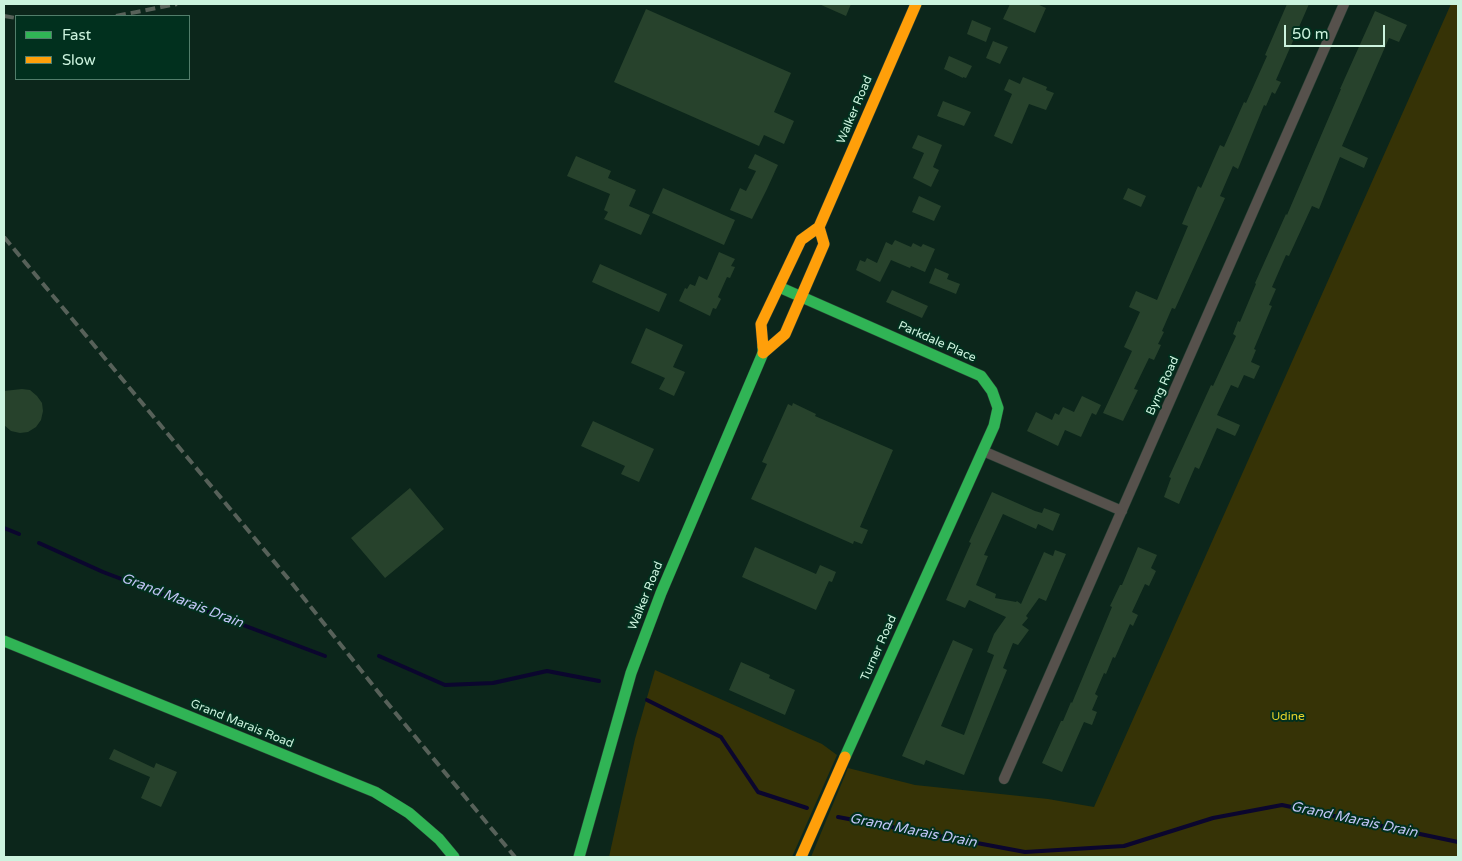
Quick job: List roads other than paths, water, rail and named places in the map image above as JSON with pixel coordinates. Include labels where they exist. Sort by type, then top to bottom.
[{"type":"street","name":"Walker Road","points":[[579,857],[630,673],[661,593],[724,449],[763,353],[761,324],[802,240],[819,227],[916,4]]},
{"type":"street","name":"Byng Road","points":[[1004,779],[1344,4]]},
{"type":"street","name":"Walker Road","points":[[763,353],[785,334],[824,244],[819,227]]},
{"type":"street","name":"Parkdale Place","points":[[779,287],[981,376],[992,391],[998,408],[994,426],[983,451]]},
{"type":"street","points":[[983,451],[1122,510]]},
{"type":"street","name":"Turner Road","points":[[801,857],[983,451]]},
{"type":"street","name":"Grand Marais Road","points":[[4,641],[375,792],[409,813],[439,839],[454,857]]},
{"type":"waterway","name":"Grand Marais Drain","points":[[4,528],[19,534]]},
{"type":"waterway","name":"Grand Marais Drain","points":[[39,543],[103,572],[325,656]]},
{"type":"waterway","name":"Grand Marais Drain","points":[[379,656],[445,685],[493,683],[547,671],[599,681]]},
{"type":"waterway","name":"Grand Marais Drain","points":[[647,700],[721,737],[758,792],[807,808]]},
{"type":"waterway","name":"Grand Marais Drain","points":[[838,817],[1025,852],[1124,846],[1213,818],[1282,805],[1458,842]]},
{"type":"railway","points":[[121,15],[177,4]]},
{"type":"railway","points":[[4,16],[15,18]]},
{"type":"railway","points":[[4,237],[291,582],[379,693],[515,857]]},
{"type":"park label","name":"Udine","points":[[1288,717]]}]
